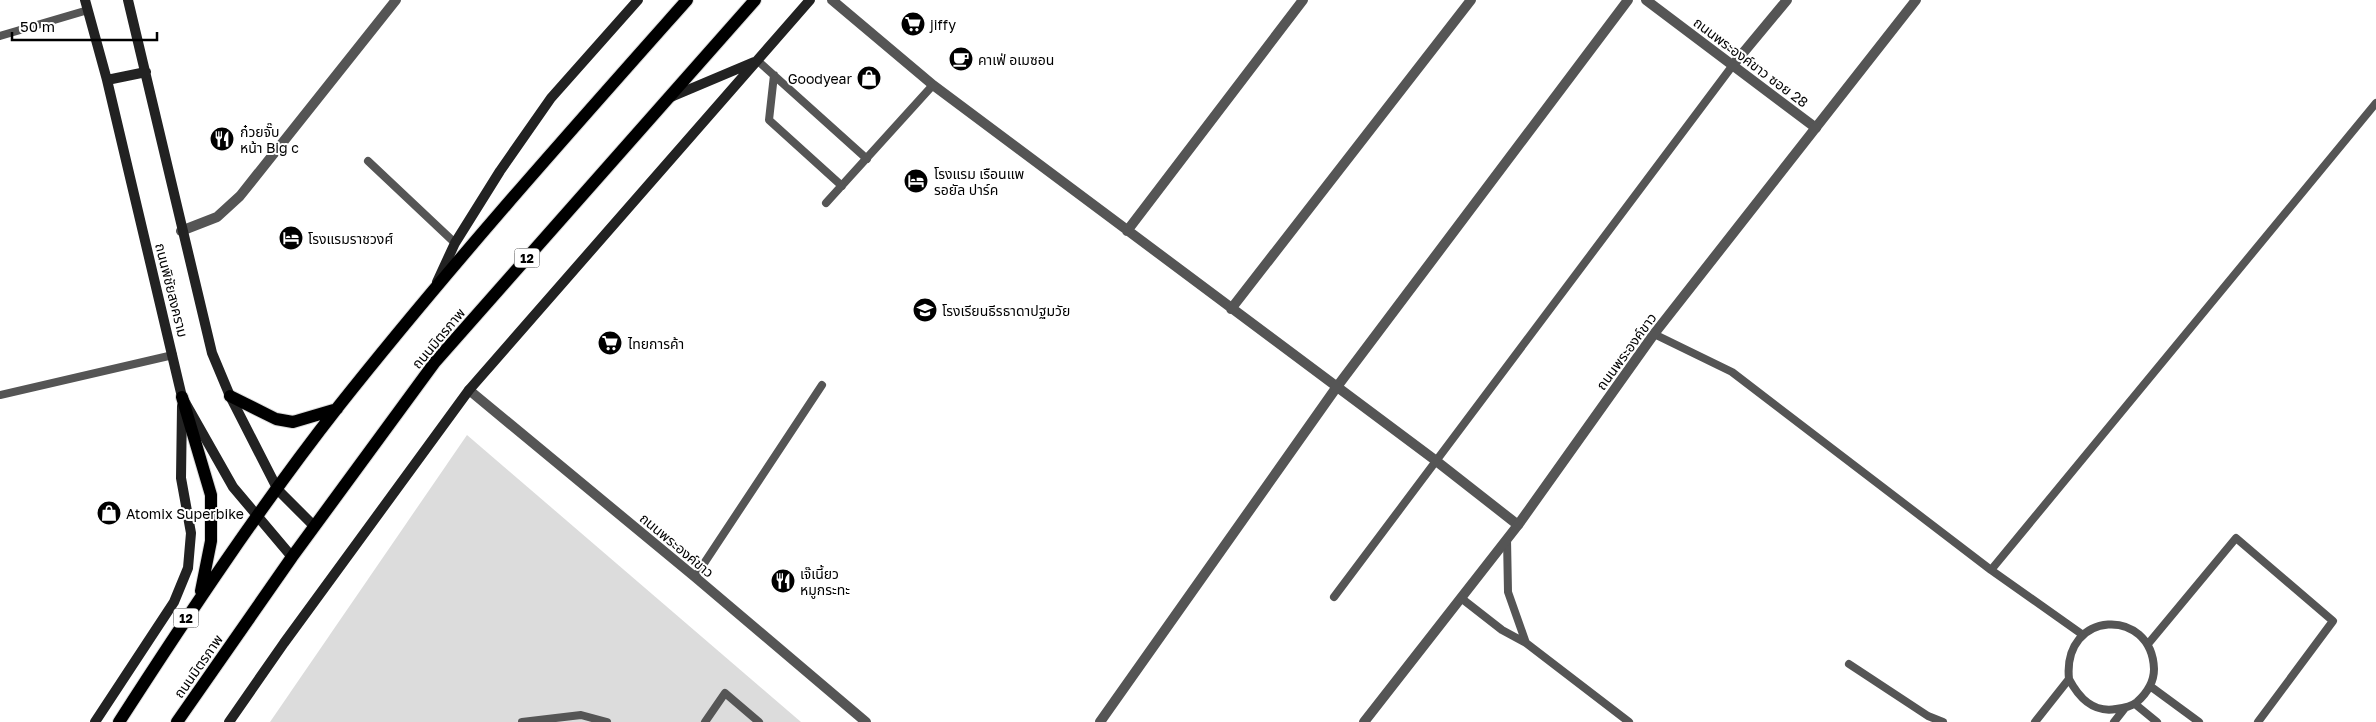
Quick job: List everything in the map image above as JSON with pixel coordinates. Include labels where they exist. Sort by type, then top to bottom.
[{"type":"main road","name":"ถนนพิชัยสงคราม","points":[[128,0],[181,231],[212,353],[230,396],[278,490],[314,526]]},
{"type":"main road","points":[[433,290],[455,243],[500,171],[551,98],[638,0]]},
{"type":"main road","name":"12","points":[[119,722],[200,596],[256,516],[278,490],[337,409],[480,234],[687,0]]},
{"type":"main road","name":"ถนนมิตรภาพ","points":[[177,722],[314,526],[435,362],[754,0]]},
{"type":"main road","points":[[229,722],[284,643],[469,390],[810,0]]},
{"type":"main road","name":"ถนนพิชัยสงคราม","points":[[87,5],[107,80],[182,397],[232,487],[292,557]]},
{"type":"main road","points":[[668,98],[758,61]]},
{"type":"main road","points":[[107,80],[146,72]]},
{"type":"main road","points":[[230,396],[276,419],[293,422],[337,409]]},
{"type":"main road","points":[[182,397],[212,495],[211,541],[200,596]]},
{"type":"main road","points":[[95,722],[174,602],[188,568],[191,532],[181,478],[182,397]]},
{"type":"street","points":[[181,231],[217,217],[240,196],[396,0]]},
{"type":"street","points":[[832,0],[933,85],[1336,388],[1435,460],[1518,525]]},
{"type":"street","points":[[1127,231],[1303,0]]},
{"type":"street","points":[[1231,309],[1471,0]]},
{"type":"street","points":[[1100,722],[1336,388],[1628,0]]},
{"type":"street","name":"ถนนพระองค์ขาว ซอย 28","points":[[1646,0],[1816,128]]},
{"type":"street","points":[[1733,65],[1787,0]]},
{"type":"street","name":"ถนนพระองค์ขาว","points":[[1364,722],[1518,525],[1654,334],[1916,0]]},
{"type":"street","name":"ถนนพระองค์ขาว","points":[[469,390],[695,577],[866,722]]},
{"type":"lane","points":[[0,36],[87,5]]},
{"type":"lane","points":[[758,61],[867,159]]},
{"type":"lane","points":[[1334,597],[1733,65]]},
{"type":"lane","points":[[774,75],[768,120],[842,186]]},
{"type":"lane","points":[[826,203],[933,85]]},
{"type":"lane","points":[[1991,570],[2376,103]]},
{"type":"lane","points":[[368,162],[455,243]]},
{"type":"lane","points":[[1654,334],[1732,372],[1991,570],[2083,634]]},
{"type":"lane","points":[[0,395],[173,355]]},
{"type":"lane","points":[[695,577],[822,385]]},
{"type":"lane","points":[[2148,644],[2236,538],[2333,622],[2258,722]]},
{"type":"lane","points":[[1507,539],[1508,592],[1526,643]]},
{"type":"lane","points":[[1461,598],[1502,630],[1526,643],[1629,722]]},
{"type":"lane","points":[[2120,625],[2134,630],[2148,644],[2153,659],[2154,674],[2150,686],[2135,704],[2125,708],[2110,710],[2087,704],[2077,693],[2070,679],[2068,664],[2072,650],[2083,634],[2096,626],[2120,625]]},
{"type":"lane","points":[[1849,664],[1928,716],[1943,722]]},
{"type":"lane","points":[[2035,722],[2070,679]]},
{"type":"lane","points":[[2150,686],[2199,722]]},
{"type":"lane","points":[[705,722],[725,693],[759,722]]},
{"type":"lane","points":[[2135,704],[2158,722]]},
{"type":"lane","points":[[2114,722],[2125,708]]},
{"type":"lane","points":[[522,722],[581,715],[607,722]]},
{"type":"shaded area","points":[[467,435],[801,722],[270,722]]},
{"type":"place","name":"jiffy","points":[[913,24]]},
{"type":"place","name":"คาเฟ่ อเมซอน","points":[[961,59]]},
{"type":"place","name":"Goodyear","points":[[869,78]]},
{"type":"place","name":"ก๋วยจั๊บ หน้า Big c","points":[[222,139]]},
{"type":"place","name":"โรงแรม เรือนแพ รอยัล ปาร์ค","points":[[916,181]]},
{"type":"place","name":"โรงแรมราชวงศ์","points":[[291,238]]},
{"type":"place","name":"โรงเรียนธีรธาดาปฐมวัย","points":[[925,310]]},
{"type":"place","name":"ไทยการค้า","points":[[610,343]]},
{"type":"place","name":"Atomix Superbike","points":[[109,513]]},
{"type":"place","name":"เจ๊เนี้ยว หมูกระทะ","points":[[783,581]]}]
